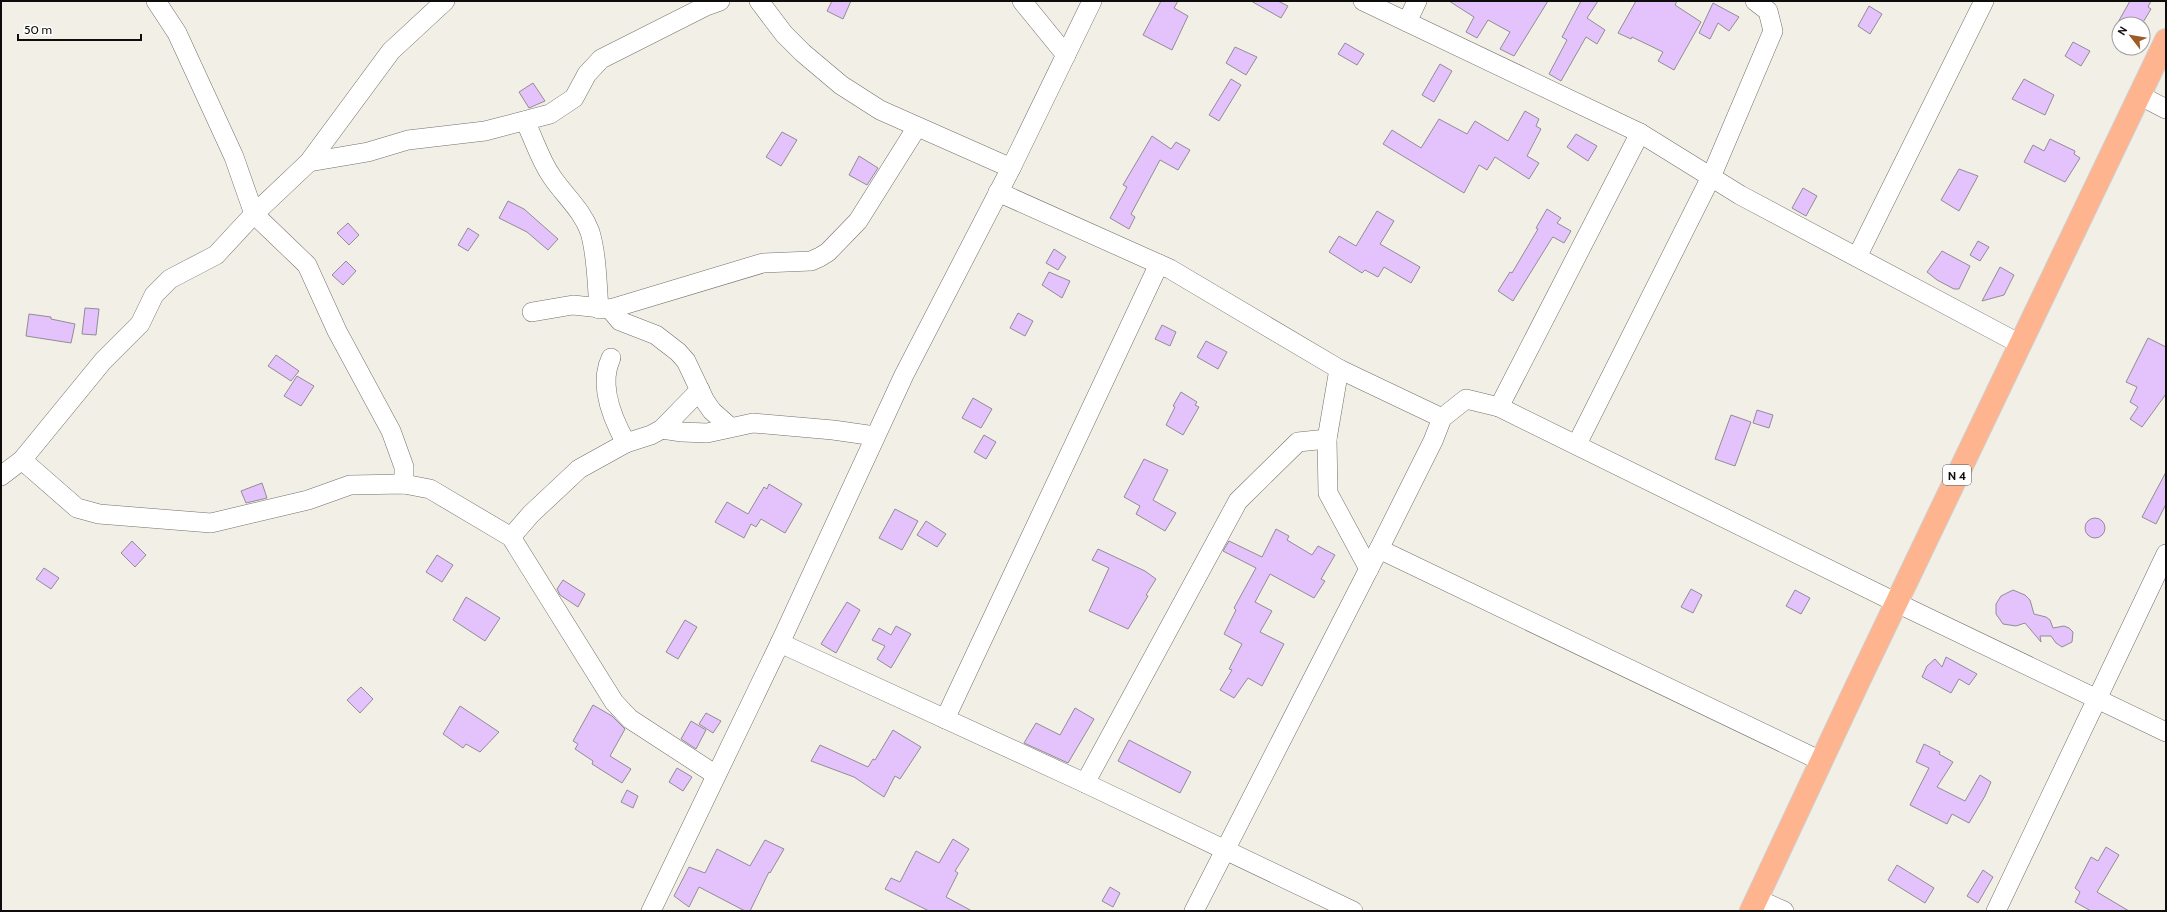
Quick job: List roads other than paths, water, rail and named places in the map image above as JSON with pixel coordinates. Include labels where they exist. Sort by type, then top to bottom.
[{"type":"highway","name":"N 4","points":[[1754,905],[1821,761],[2166,40]]},
{"type":"street","points":[[156,1],[177,33],[231,150],[254,214],[307,265],[337,331],[391,431],[404,467],[404,484]]},
{"type":"street","points":[[1,476],[22,460],[98,367],[140,324],[154,295],[170,279],[216,255],[254,214],[309,162],[391,52],[445,1]]},
{"type":"street","points":[[309,162],[368,152],[408,140],[485,131],[550,114],[574,98],[587,74],[601,59],[706,6],[720,1]]},
{"type":"street","points":[[759,1],[784,34],[820,68],[880,110],[1011,168]]},
{"type":"street","points":[[1022,1],[1066,55]]},
{"type":"street","points":[[651,911],[780,643],[875,436],[1011,168],[1092,1]]},
{"type":"street","points":[[1363,1],[1640,133],[1711,177],[2020,344]]},
{"type":"street","points":[[1407,22],[1417,1]]},
{"type":"street","points":[[1857,257],[1984,1]]},
{"type":"street","points":[[1577,444],[1711,177],[1773,31],[1765,4]]},
{"type":"street","points":[[2139,95],[2166,109]]},
{"type":"street","points":[[525,121],[551,176],[582,214],[593,245],[605,309],[620,321],[656,335],[678,352],[686,361],[712,412],[730,427]]},
{"type":"street","points":[[532,312],[573,305],[605,309],[763,263],[811,261],[820,257],[828,252],[858,221],[917,127]]},
{"type":"street","points":[[1499,407],[1640,133]]},
{"type":"street","points":[[998,192],[1159,264],[1339,369],[1442,418]]},
{"type":"street","points":[[945,719],[1159,264]]},
{"type":"street","points":[[610,358],[606,376],[611,414],[626,443]]},
{"type":"street","points":[[1339,369],[1327,439],[1328,493],[1369,569]]},
{"type":"street","points":[[511,537],[531,514],[579,469],[626,443],[652,435],[662,429],[700,390]]},
{"type":"street","points":[[1194,911],[1369,569],[1433,441],[1442,418],[1466,399],[1499,407],[1577,444],[1897,603],[2098,698],[2166,732]]},
{"type":"street","points":[[662,429],[682,432],[707,433],[753,423],[775,424],[875,436]]},
{"type":"street","points":[[1085,783],[1238,501],[1298,442],[1327,439]]},
{"type":"street","points":[[22,460],[77,508],[99,514],[211,523],[308,500],[350,485],[404,484],[430,489],[511,537],[614,702],[630,719],[716,775]]},
{"type":"street","points":[[1379,549],[1821,761]]},
{"type":"street","points":[[1996,911],[2166,554]]},
{"type":"street","points":[[780,643],[1085,783],[1226,849],[1353,911]]},
{"type":"street","points":[[1754,905],[1784,911]]}]
